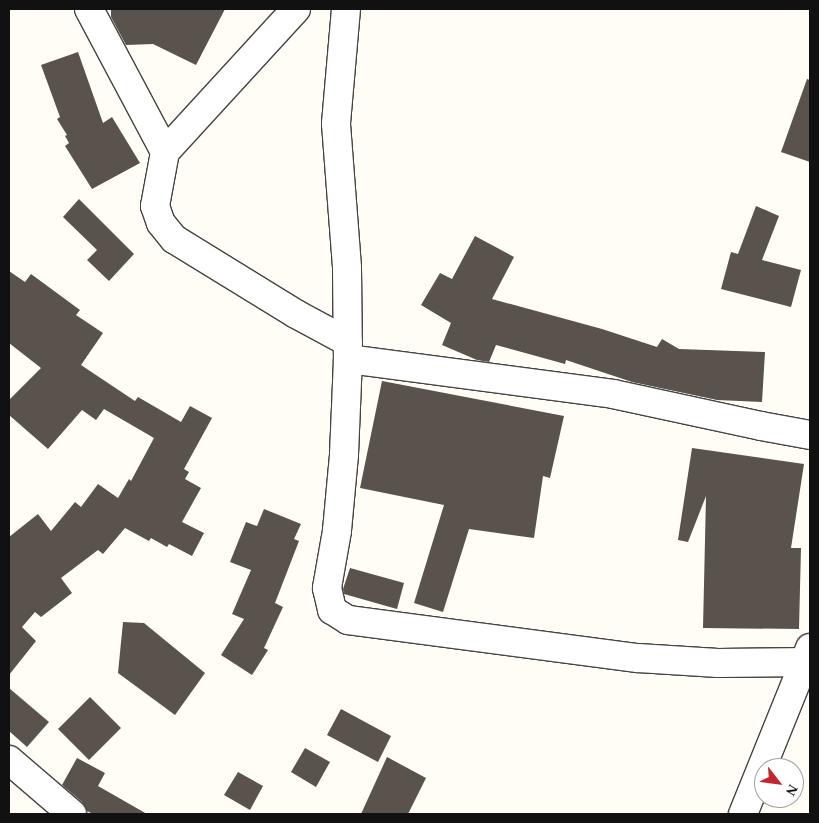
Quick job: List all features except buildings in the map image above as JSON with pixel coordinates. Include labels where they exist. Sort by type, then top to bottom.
[{"type":"street","points":[[89,9],[165,152]]},
{"type":"street","points":[[296,9],[165,152],[155,206],[161,223],[174,239],[348,350],[613,394],[761,426],[810,434]]},
{"type":"street","points":[[346,9],[336,124],[347,268],[348,350],[342,474],[337,531],[327,588],[332,610],[348,620],[638,658],[718,663],[809,657],[743,814]]},
{"type":"street","points":[[9,760],[72,814]]}]
